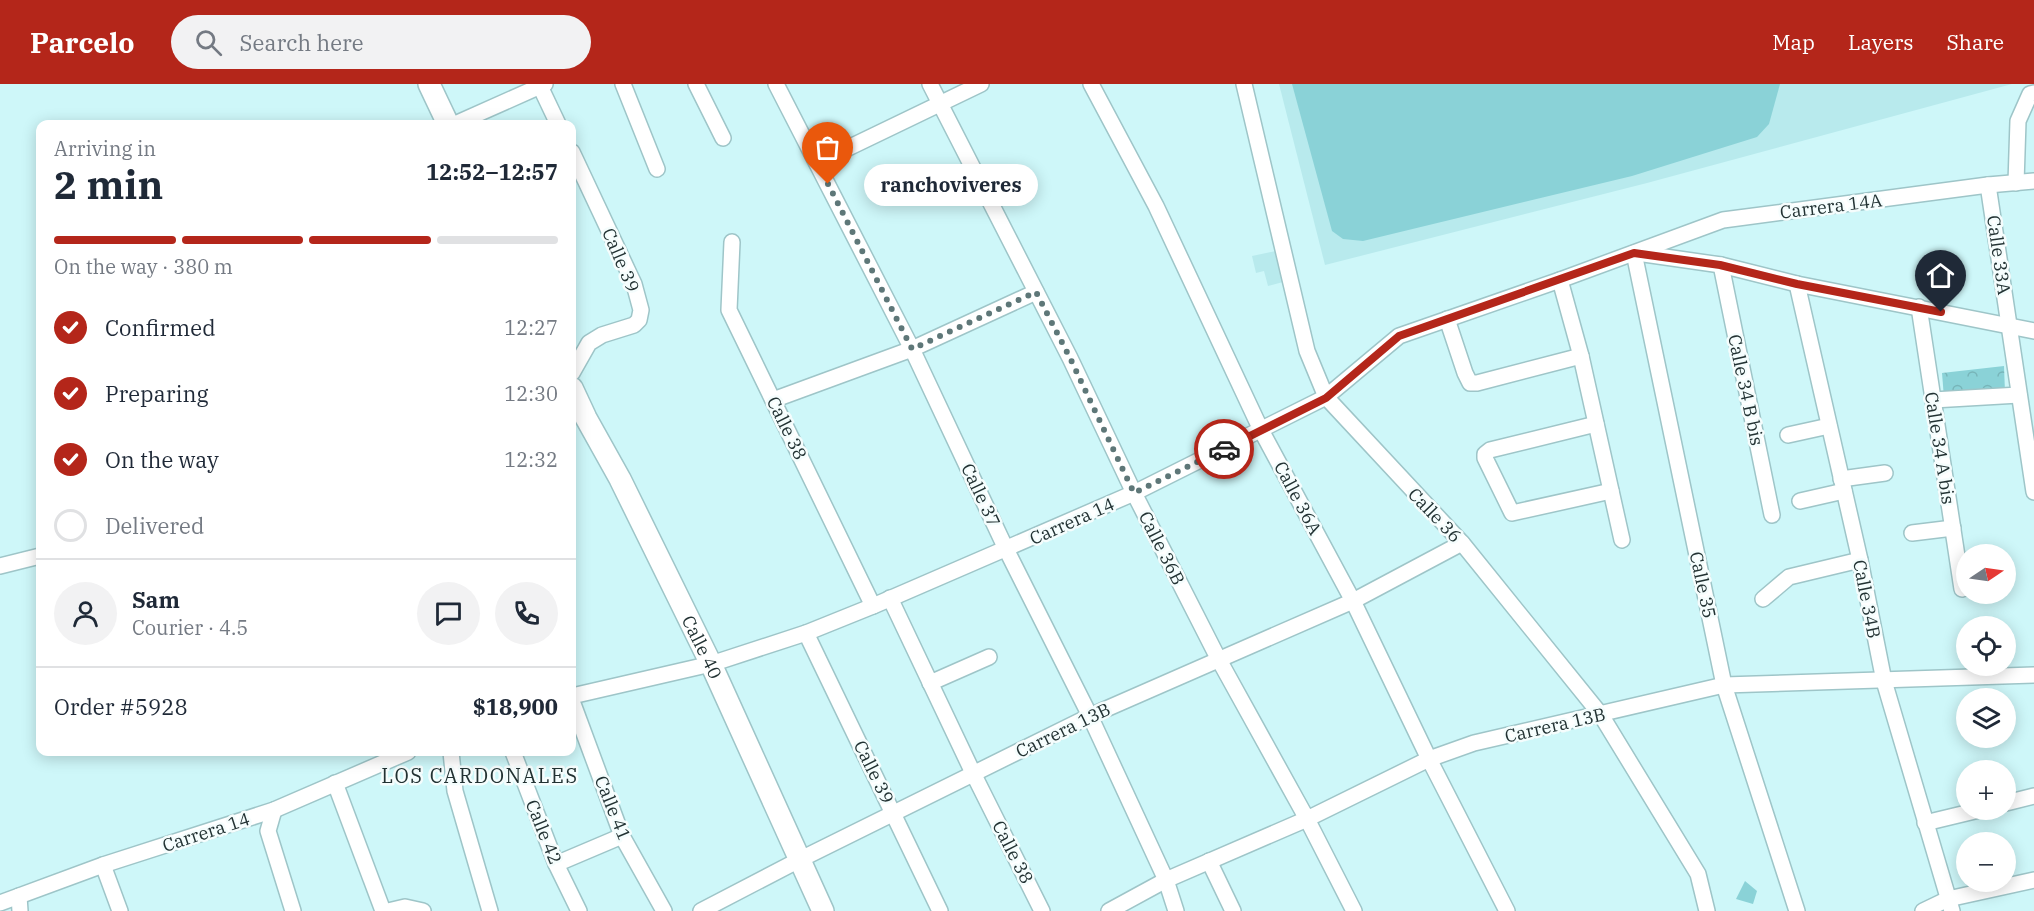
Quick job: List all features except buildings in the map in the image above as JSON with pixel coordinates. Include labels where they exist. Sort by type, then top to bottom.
[{"type":"street","points":[[429,84],[446,120]]},
{"type":"street","points":[[622,84],[657,169]]},
{"type":"street","points":[[696,84],[723,138]]},
{"type":"street","name":"Calle 37","points":[[776,84],[912,349],[1006,549],[1090,716],[1166,880],[1176,911]]},
{"type":"street","name":"Calle 36B","points":[[930,84],[1070,358],[1134,493],[1218,658],[1307,819],[1354,911]]},
{"type":"street","points":[[817,163],[981,84]]},
{"type":"street","name":"Calle 36A","points":[[1092,84],[1156,206],[1261,430],[1353,601],[1429,759],[1507,911]]},
{"type":"street","name":"Calle 36","points":[[1244,84],[1307,351],[1326,398],[1462,543],[1601,715],[1698,874],[1707,911]]},
{"type":"street","points":[[464,120],[542,85],[556,120]]},
{"type":"street","points":[[2016,183],[2018,121],[2030,94],[2034,93]]},
{"type":"street","name":"Calle 39","points":[[576,161],[634,284],[641,310],[639,320],[634,325],[603,335],[589,343],[576,366]]},
{"type":"street","name":"Carrera 14A","points":[[1634,253],[1723,220],[2034,181]]},
{"type":"street","name":"Calle 33A","points":[[1988,185],[2034,492]]},
{"type":"street","name":"Calle 38","points":[[732,242],[729,310],[873,606]]},
{"type":"street","name":"Carrera 14","points":[[576,695],[711,664],[806,633],[873,606],[1134,493],[1326,398],[1399,336],[1634,253],[1720,265],[1797,284],[2034,331]]},
{"type":"street","name":"Calle 35","points":[[1634,253],[1724,686],[1797,911]]},
{"type":"street","name":"Calle 34 B bis","points":[[1720,265],[1772,515]]},
{"type":"street","points":[[1560,280],[1581,356],[1622,540]]},
{"type":"street","name":"Calle 34B","points":[[1797,284],[1860,560],[1884,681],[1950,905]]},
{"type":"street","points":[[773,400],[912,349],[1036,292]]},
{"type":"street","name":"Calle 34 A bis","points":[[1919,307],[1956,548]]},
{"type":"street","points":[[1447,319],[1470,383],[1477,384],[1581,356]]},
{"type":"street","points":[[1933,400],[2019,395]]},
{"type":"street","name":"Calle 40","points":[[579,421],[620,479],[711,664],[823,911]]},
{"type":"street","points":[[1596,424],[1490,450],[1485,454],[1485,458],[1512,513],[1611,491]]},
{"type":"street","points":[[1788,435],[1828,426]]},
{"type":"street","points":[[1800,501],[1885,473]]},
{"type":"street","points":[[1912,533],[1953,528]]},
{"type":"street","name":"Carrera 13B","points":[[701,911],[1090,716],[1218,658],[1353,601],[1462,543]]},
{"type":"street","points":[[0,566],[36,557]]},
{"type":"street","points":[[1763,599],[1789,577],[1860,560]]},
{"type":"street","name":"Calle 38","points":[[890,598],[1042,911]]},
{"type":"street","name":"Calle 39","points":[[806,633],[940,911]]},
{"type":"street","points":[[930,684],[988,657]]},
{"type":"street","name":"Carrera 13B","points":[[1109,911],[1166,880],[1307,819],[1429,759],[1474,743],[1724,686],[2034,675]]},
{"type":"street","name":"Calle 41","points":[[576,712],[622,836],[664,911]]},
{"type":"street","name":"Carrera 14","points":[[0,903],[20,903],[103,865],[274,810],[399,756]]},
{"type":"street","points":[[451,756],[455,791],[490,911]]},
{"type":"street","name":"Calle 42","points":[[515,756],[556,864],[579,911]]},
{"type":"street","points":[[335,783],[383,911]]},
{"type":"street","points":[[2016,800],[2034,796]]},
{"type":"street","points":[[268,831],[274,810]]},
{"type":"street","points":[[1925,823],[1956,816]]},
{"type":"street","points":[[251,817],[268,831],[293,911]]},
{"type":"street","points":[[556,864],[622,836]]},
{"type":"street","points":[[1209,861],[1233,911]]},
{"type":"street","points":[[103,865],[120,911]]},
{"type":"street","points":[[1923,911],[2034,880]]},
{"type":"street","points":[[388,911],[405,907],[423,911]]},
{"type":"shaded area","points":[[1279,84],[2012,84],[1647,183],[1325,265]]},
{"type":"shaded area","points":[[1276,251],[1283,282],[1268,286],[1264,271],[1256,273],[1252,256]]},
{"type":"green space","points":[[1292,84],[1780,84],[1769,124],[1757,137],[1632,176],[1363,241],[1343,239],[1332,231]]},
{"type":"green space","points":[[2004,366],[2005,392],[1944,398],[1942,373]]},
{"type":"green space","points":[[1745,881],[1757,891],[1753,904],[1736,899]]},
{"type":"way so far","points":[[828,184],[912,349],[1036,292],[1134,493],[1224,449]]},
{"type":"place","name":"ranchoviveres","points":[[828,184]]},
{"type":"district","name":"LOS CARDONALES","points":[[480,775]]},
{"type":"route","points":[[1224,449],[1326,398],[1399,336],[1634,253],[1720,265],[1797,284],[1941,312]]}]
